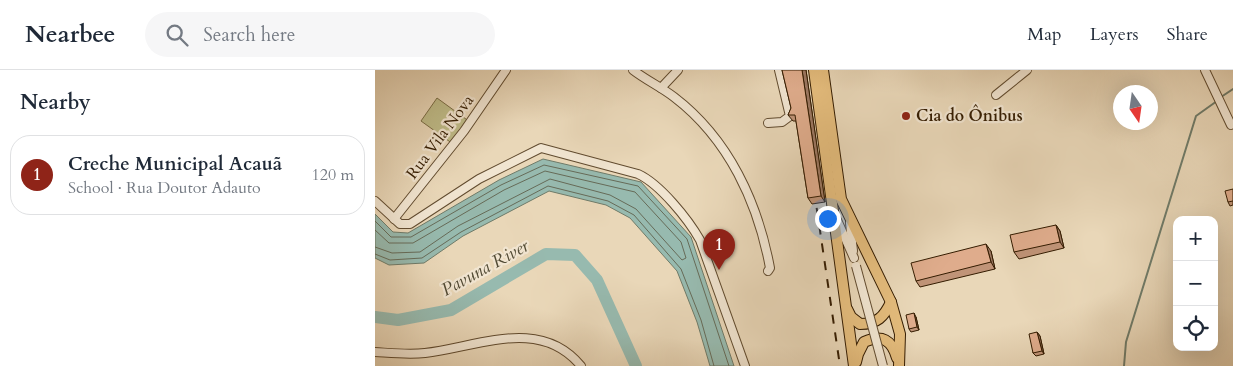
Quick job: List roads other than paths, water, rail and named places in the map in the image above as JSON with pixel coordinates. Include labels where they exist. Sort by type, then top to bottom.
[{"type":"main road","points":[[814,70],[829,153],[841,199],[891,302],[899,334],[899,365]]},
{"type":"main road","points":[[823,70],[831,207],[855,366]]},
{"type":"main road","points":[[846,306],[855,321],[865,324],[880,320],[891,302]]},
{"type":"main road","points":[[855,366],[864,342],[880,337],[892,344],[899,365]]},
{"type":"street","name":"Rua Vila Nova","points":[[394,219],[465,131],[506,70]]},
{"type":"street","points":[[633,70],[676,98],[701,123],[735,168],[761,226],[770,268],[768,271]]},
{"type":"street","points":[[661,88],[678,70]]},
{"type":"street","points":[[768,123],[782,122],[789,116],[779,70]]},
{"type":"street","points":[[996,95],[1027,70]]},
{"type":"street","points":[[1205,70],[1231,125]]},
{"type":"street","points":[[375,201],[400,224],[410,224],[479,179],[541,148],[638,174],[652,182],[697,233],[745,366]]},
{"type":"street","points":[[831,207],[855,262]]},
{"type":"street","points":[[850,220],[855,262],[883,366]]},
{"type":"street","points":[[375,352],[425,353],[501,339],[535,339],[559,345],[581,366]]},
{"type":"water","points":[[543,159],[641,182],[691,237],[734,366],[710,366],[697,322],[677,271],[630,218],[606,205],[549,191],[463,236],[424,263],[389,265],[375,258],[375,214],[393,232],[408,233],[499,180]]},
{"type":"waterway","points":[[1221,97],[1233,89]]},
{"type":"waterway","points":[[1124,366],[1126,342],[1196,116],[1217,101]]},
{"type":"waterway","name":"Pavuna River","points":[[375,317],[398,320],[451,310],[546,254],[575,255],[597,280],[636,366]]},
{"type":"railway","points":[[814,190],[840,366]]},
{"type":"place","name":"Cia do Ônibus","points":[[906,116]]},
{"type":"place","name":"Creche Municipal Acauã","points":[[719,270]]}]
